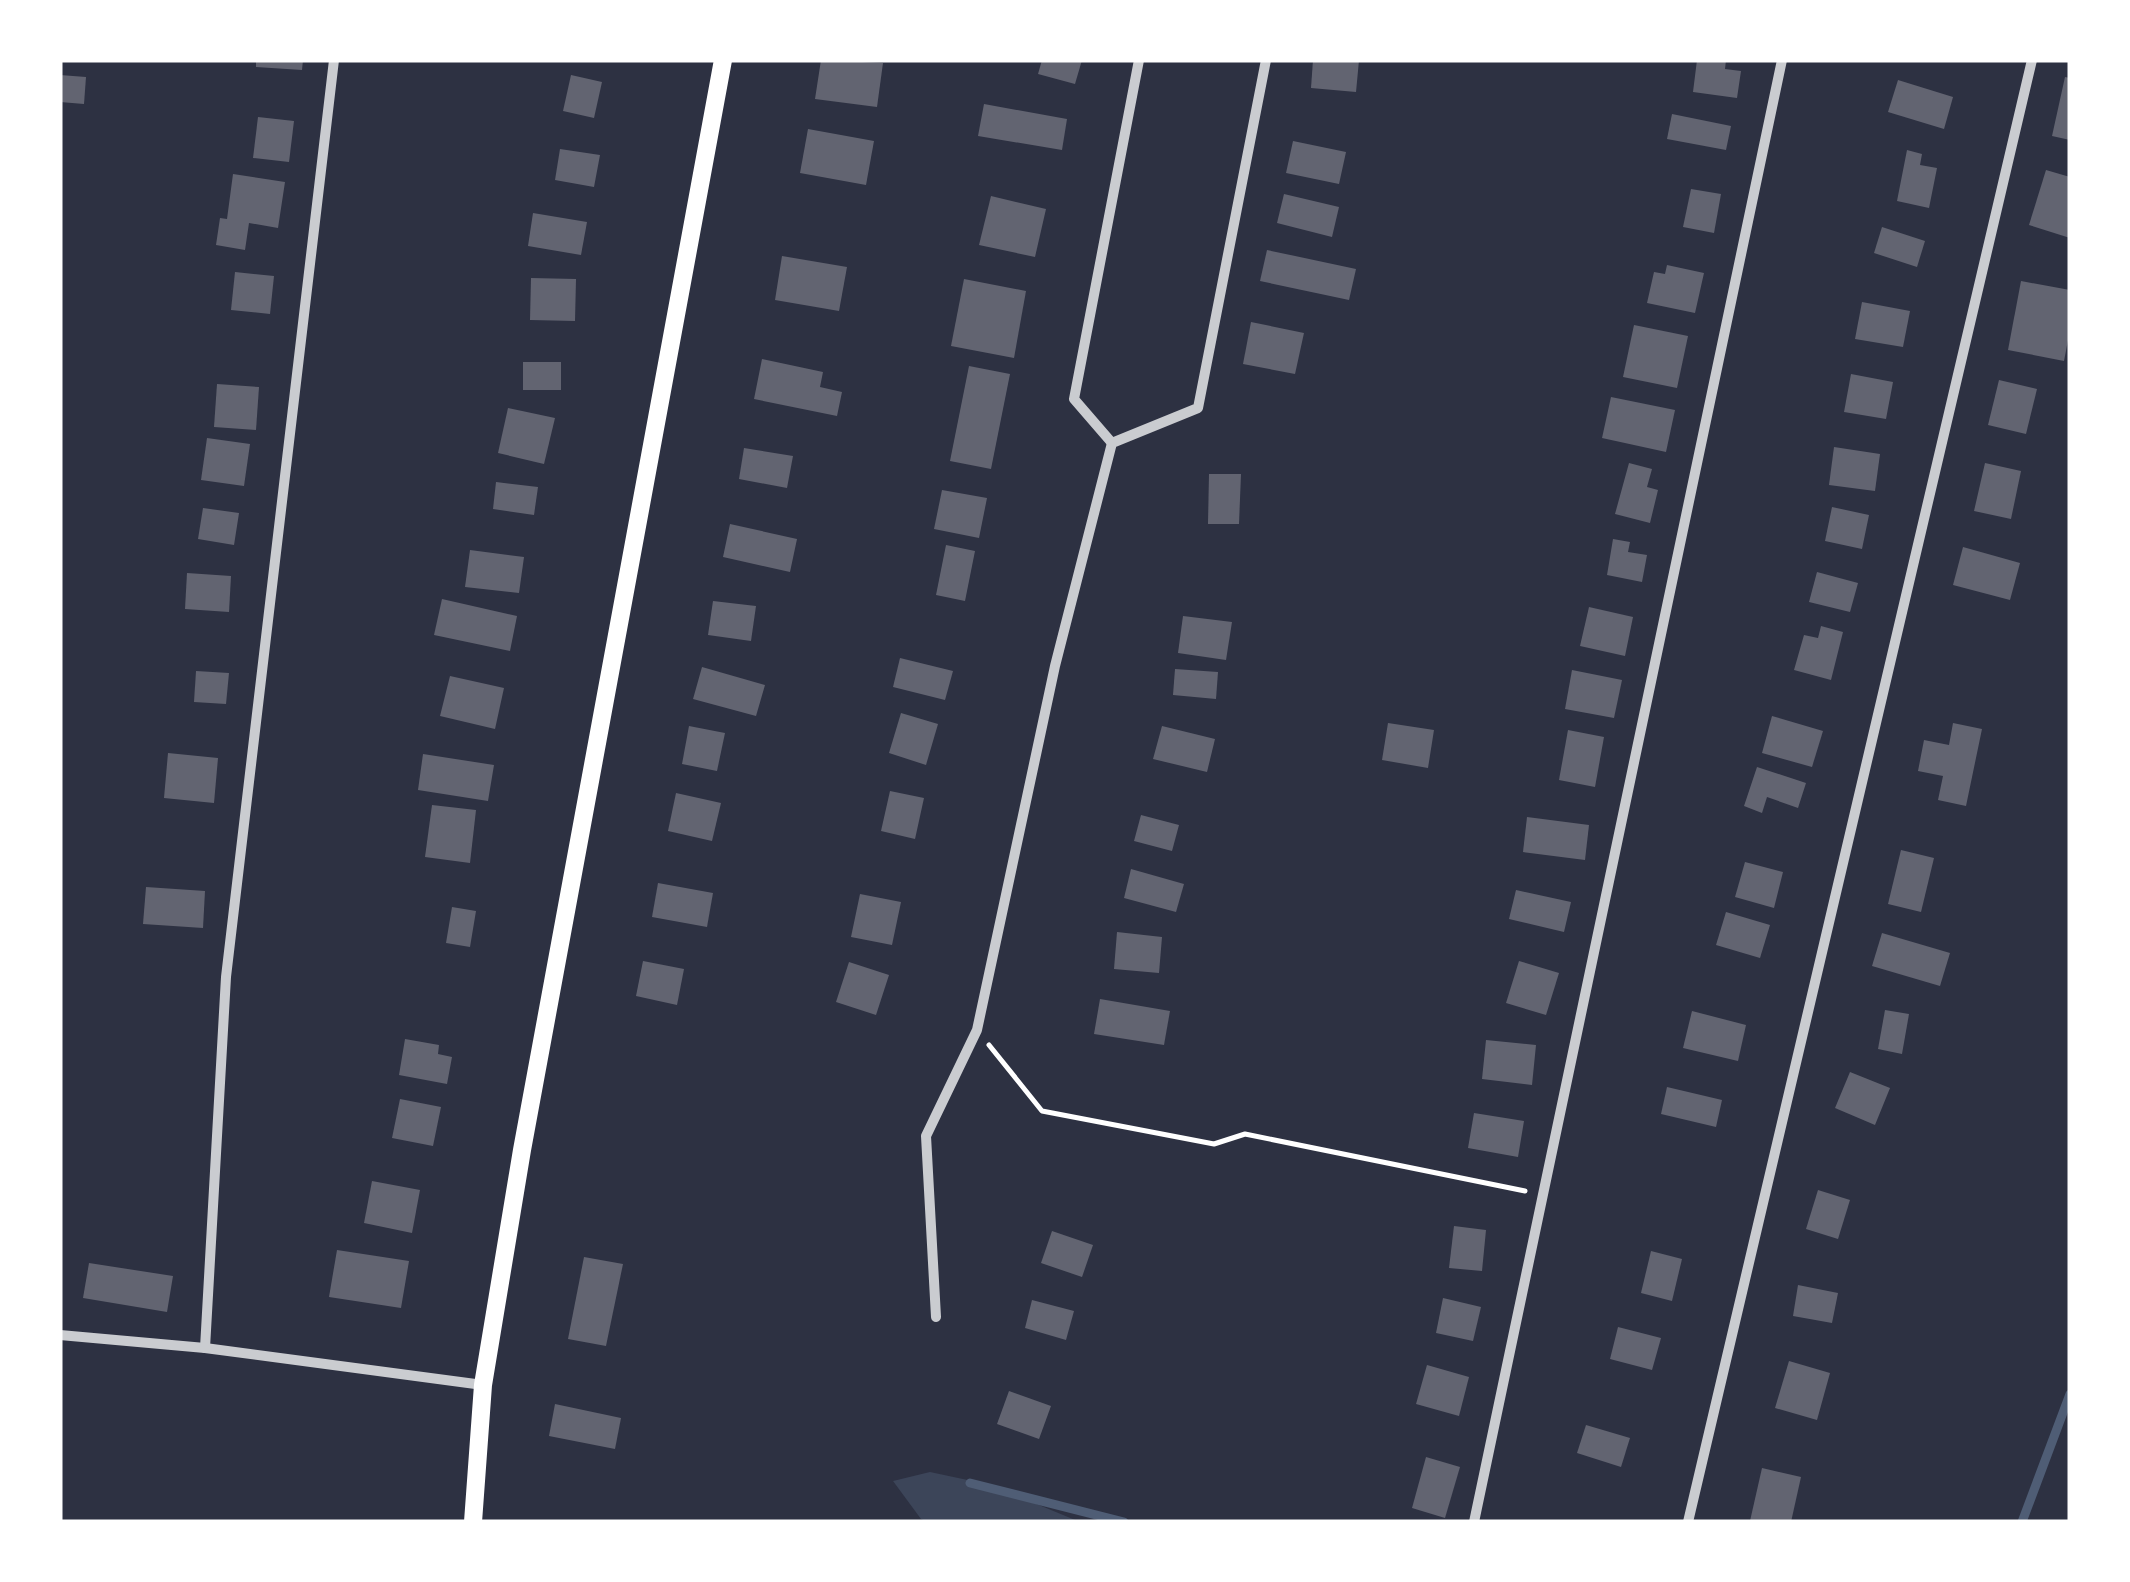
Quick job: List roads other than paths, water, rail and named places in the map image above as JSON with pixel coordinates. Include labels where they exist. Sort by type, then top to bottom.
[{"type":"main road","points":[[473,1522],[483,1385],[522,1150],[723,60]]},
{"type":"street","points":[[204,1348],[226,978],[334,60]]},
{"type":"street","points":[[1112,443],[1074,399],[1138,60]]},
{"type":"street","points":[[1112,443],[1198,408],[1266,60]]},
{"type":"street","points":[[1474,1522],[1782,60]]},
{"type":"street","points":[[1688,1522],[2032,60]]},
{"type":"street","points":[[936,1317],[926,1136],[977,1030],[1056,666],[1112,443]]},
{"type":"street","points":[[60,1335],[204,1348],[483,1385]]},
{"type":"waterway","points":[[2022,1522],[2070,1394]]},
{"type":"waterway","points":[[970,1483],[1124,1522]]}]
